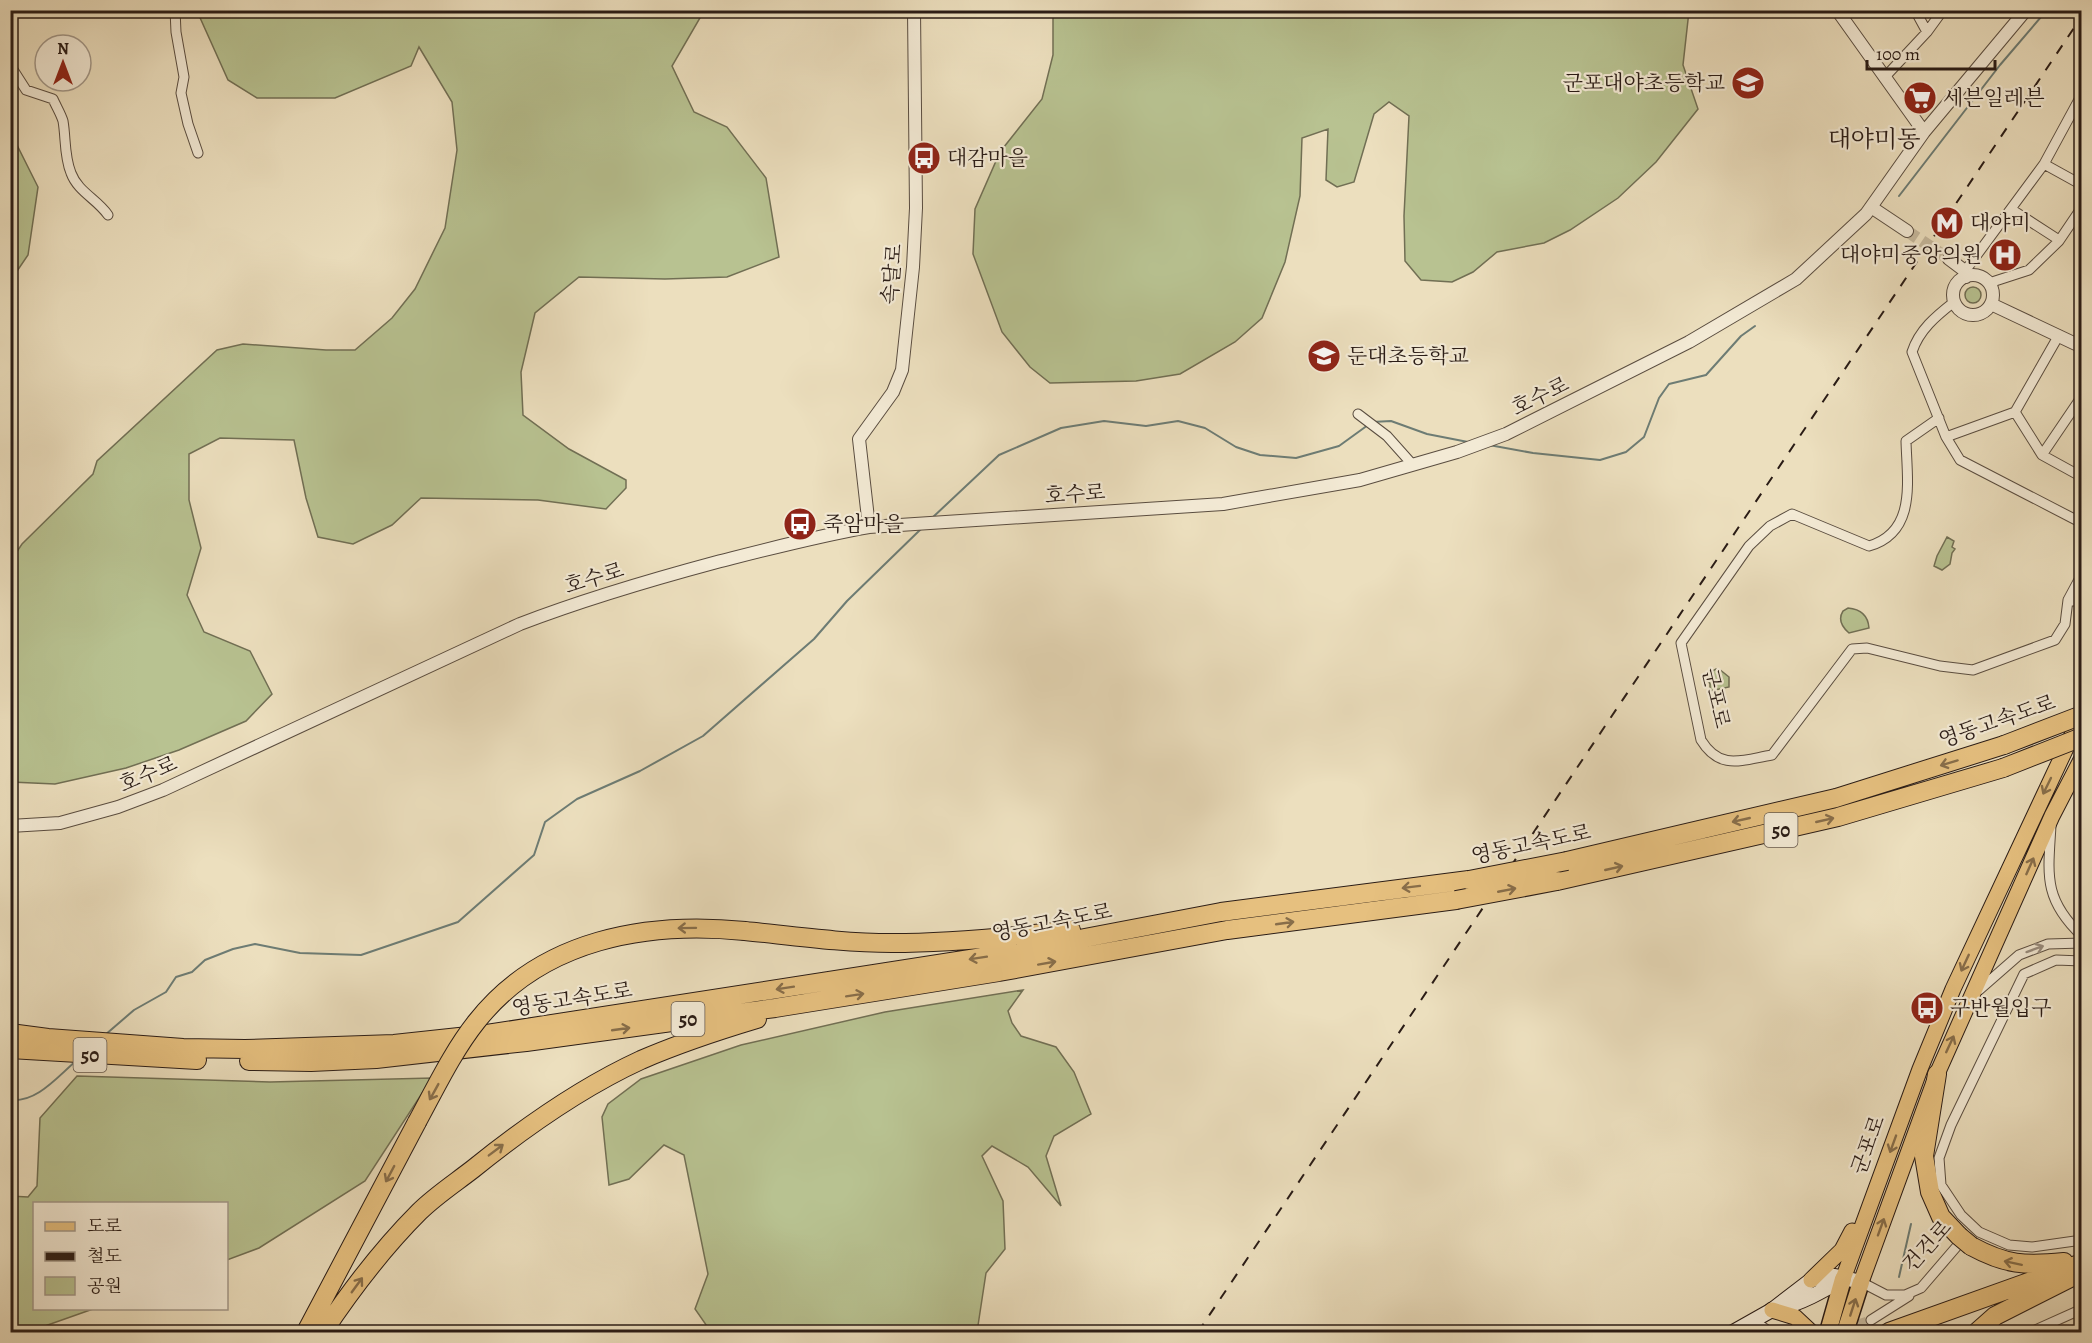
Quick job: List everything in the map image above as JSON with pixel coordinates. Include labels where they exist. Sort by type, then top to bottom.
[{"type":"highway","name":"영동고속도로","points":[[148,1052],[394,1044],[488,1034],[996,955],[1221,912],[1469,880],[1567,861],[1836,798],[2004,745],[2082,715]]},
{"type":"highway","name":"영동고속도로","points":[[10,1049],[42,1045],[289,1062],[376,1059],[526,1042],[811,1002],[999,972],[1227,930],[1456,900],[1557,880],[1838,817],[2003,768],[2082,737]]},
{"type":"highway","points":[[306,1332],[417,1122],[476,1022],[506,989],[540,965],[580,946],[624,934],[685,928],[745,931],[839,941],[925,942],[1016,936],[1221,912]]},
{"type":"highway","points":[[322,1332],[363,1276],[420,1211],[549,1111],[639,1061],[691,1040],[811,1002]]},
{"type":"highway","name":"영동고속도로","points":[[10,1033],[42,1045]]},
{"type":"highway","points":[[1937,1074],[1924,1156],[1930,1192],[1941,1217],[1994,1258],[2021,1265],[2058,1263],[2080,1267]]},
{"type":"highway","points":[[1889,1332],[2080,1267]]},
{"type":"highway","points":[[1915,1332],[2080,1267]]},
{"type":"highway","points":[[1977,1332],[1995,1316],[2080,1267]]},
{"type":"highway","name":"군포로","points":[[1828,1332],[1843,1279]]},
{"type":"highway","name":"군포로","points":[[1845,1332],[1861,1282]]},
{"type":"main road","name":"군포로","points":[[1843,1279],[1920,1069],[1953,989],[2030,821],[2082,715]]},
{"type":"main road","name":"군포로","points":[[1861,1282],[1937,1074],[2052,816],[2082,758]]},
{"type":"main road","points":[[1733,1332],[1772,1310],[1811,1280],[1842,1250],[1856,1224],[1863,1223]]},
{"type":"main road","name":"건건로","points":[[1811,1280],[1835,1276],[1861,1282]]},
{"type":"main road","points":[[1772,1310],[1785,1307],[1843,1279]]},
{"type":"main road","points":[[1772,1310],[1795,1317],[1811,1332]]},
{"type":"street","points":[[175,10],[176,32],[184,77],[181,93],[198,153]]},
{"type":"street","name":"속달로","points":[[869,527],[859,439],[893,392],[902,370],[913,267],[916,208],[914,10]]},
{"type":"street","points":[[1837,10],[1924,132]]},
{"type":"street","points":[[1915,10],[1927,32]]},
{"type":"street","points":[[1884,78],[1927,32],[1943,10]]},
{"type":"street","name":"호수로","points":[[10,826],[60,823],[118,807],[163,790],[520,624],[578,602],[685,570],[816,536],[869,527],[1223,504],[1360,480],[1457,452],[1506,434],[1689,342],[1796,279],[1866,214],[1924,132],[2026,10]]},
{"type":"street","points":[[10,65],[26,90],[53,99],[62,120],[71,174],[83,192],[100,204],[108,215]]},
{"type":"street","points":[[1948,260],[1965,274],[1978,276],[1989,283],[1993,293],[1991,304],[1980,315],[1964,314],[1958,309],[1954,302],[1954,290],[1960,280],[1965,274],[2044,164],[2082,94]]},
{"type":"street","points":[[2044,164],[2082,185]]},
{"type":"street","points":[[1871,207],[1907,231]]},
{"type":"street","points":[[1989,283],[2028,270],[2059,240],[2082,207]]},
{"type":"street","points":[[2011,209],[2059,240]]},
{"type":"street","points":[[1954,302],[1932,319],[1915,342],[1912,352],[1946,437],[1960,460],[2082,523]]},
{"type":"street","points":[[1991,304],[2082,347]]},
{"type":"street","points":[[1946,437],[2015,412],[2059,335]]},
{"type":"street","points":[[2042,455],[2082,396]]},
{"type":"street","points":[[2015,412],[2042,455],[2082,477]]},
{"type":"street","points":[[1358,414],[1387,436],[1412,465]]},
{"type":"street","name":"군포로","points":[[1939,418],[1906,441],[1907,498],[1902,519],[1894,533],[1881,543],[1869,546],[1792,514],[1770,526],[1749,546],[1681,643],[1701,740],[1706,748],[1717,758],[1730,761],[1772,755],[1852,649],[1867,648],[1940,666],[1973,670],[2055,640],[2065,624],[2068,600]]},
{"type":"street","points":[[2082,574],[2068,600],[2082,602]]},
{"type":"street","points":[[2052,816],[2049,878],[2054,902],[2066,921],[2082,936]]},
{"type":"street","points":[[1972,996],[2019,955],[2048,944],[2082,943]]},
{"type":"street","points":[[2082,961],[2056,960],[2024,974],[1951,1125],[1940,1158],[1941,1185],[1961,1215],[1968,1236],[1979,1232],[2009,1245],[2032,1247],[2082,1240]]},
{"type":"street","name":"건건로","points":[[1861,1282],[1886,1295],[1905,1295],[1921,1288],[1968,1236]]},
{"type":"street","points":[[1871,1320],[1921,1288]]},
{"type":"street","points":[[2031,1332],[2082,1309]]},
{"type":"street","points":[[1754,1321],[1770,1332]]},
{"type":"green space","points":[[14,10],[14,139],[38,187],[28,255],[11,280],[10,11]]},
{"type":"green space","points":[[197,11],[704,11],[672,66],[694,112],[727,127],[766,178],[779,257],[727,277],[665,279],[579,277],[535,313],[521,372],[523,415],[569,449],[626,480],[626,488],[606,509],[538,500],[421,498],[392,525],[353,544],[318,537],[306,498],[294,440],[220,438],[189,454],[189,500],[201,548],[187,595],[204,632],[250,651],[272,694],[246,721],[179,750],[126,768],[55,784],[11,782],[10,562],[22,544],[93,474],[97,461],[217,350],[243,344],[355,350],[392,318],[415,289],[445,228],[457,150],[452,102],[419,47],[411,66],[335,98],[257,98],[228,80]]},
{"type":"green space","points":[[1053,11],[1689,11],[1683,65],[1698,109],[1656,162],[1618,198],[1570,230],[1544,243],[1497,252],[1473,272],[1452,282],[1421,280],[1405,261],[1404,216],[1409,116],[1389,102],[1374,114],[1354,182],[1337,187],[1326,180],[1328,129],[1302,138],[1300,196],[1285,262],[1262,318],[1235,342],[1180,374],[1136,381],[1050,383],[1030,367],[1002,332],[973,254],[975,209],[1000,152],[1042,99],[1053,55]]},
{"type":"green space","points":[[1970,287],[1976,287],[1981,295],[1979,301],[1970,303],[1965,298],[1965,292]]},
{"type":"green space","points":[[1947,537],[1954,541],[1952,547],[1955,549],[1950,564],[1942,570],[1934,566]]},
{"type":"green space","points":[[1848,608],[1863,613],[1869,628],[1849,633],[1843,626],[1841,617],[1843,611]]},
{"type":"green space","points":[[1716,669],[1729,677],[1729,687],[1710,691],[1710,684],[1705,675]]},
{"type":"green space","points":[[1023,990],[1008,1011],[1012,1023],[1021,1036],[1056,1047],[1074,1072],[1091,1114],[1054,1136],[1046,1156],[1061,1206],[1028,1167],[992,1146],[982,1156],[1003,1201],[1005,1249],[986,1273],[977,1332],[711,1332],[695,1309],[708,1274],[684,1155],[664,1145],[629,1179],[609,1185],[602,1117],[608,1104],[641,1079],[741,1045],[885,1012]]},
{"type":"green space","points":[[77,1076],[270,1082],[432,1078],[365,1181],[259,1248],[228,1260],[228,1202],[33,1202],[33,1310],[90,1310],[28,1332],[11,1332],[10,1196],[28,1197],[37,1186],[40,1118]]},
{"type":"waterway","points":[[1899,196],[2000,65],[2047,10]]},
{"type":"waterway","points":[[1489,445],[1533,453],[1600,460],[1626,452],[1644,437],[1659,398],[1669,384],[1706,375],[1741,336],[1755,326]]},
{"type":"waterway","points":[[932,518],[999,455],[1061,428],[1104,421],[1146,426],[1178,421],[1205,428],[1236,447],[1260,455],[1296,458],[1339,446],[1368,425]]},
{"type":"waterway","points":[[1372,422],[1391,421],[1427,434],[1468,442]]},
{"type":"waterway","points":[[105,1035],[134,1010],[166,992],[176,977],[192,972],[205,960],[233,949],[255,944],[300,953],[361,955],[458,922],[534,855],[545,822],[577,799],[640,771],[703,736],[814,639],[847,601],[922,528]]},
{"type":"waterway","points":[[10,1100],[20,1100],[38,1093],[76,1061]]},
{"type":"waterway","points":[[1899,1277],[1911,1224]]},
{"type":"tunnel","points":[[1907,231],[1949,259]]},
{"type":"tunnel","points":[[1845,1328],[1871,1320]]},
{"type":"railway","points":[[1198,1332],[2082,16]]},
{"type":"place","name":"군포대야초등학교","points":[[1748,83]]},
{"type":"place","name":"세븐일레븐","points":[[1920,98]]},
{"type":"place","name":"대감마을","points":[[924,158]]},
{"type":"place","name":"대야미","points":[[1947,223]]},
{"type":"place","name":"대야미중앙의원","points":[[2005,255]]},
{"type":"place","name":"둔대초등학교","points":[[1324,356]]},
{"type":"place","name":"죽암마을","points":[[800,524]]},
{"type":"place","name":"구반월입구","points":[[1927,1008]]},
{"type":"district","name":"대야미동","points":[[1874,139]]}]
